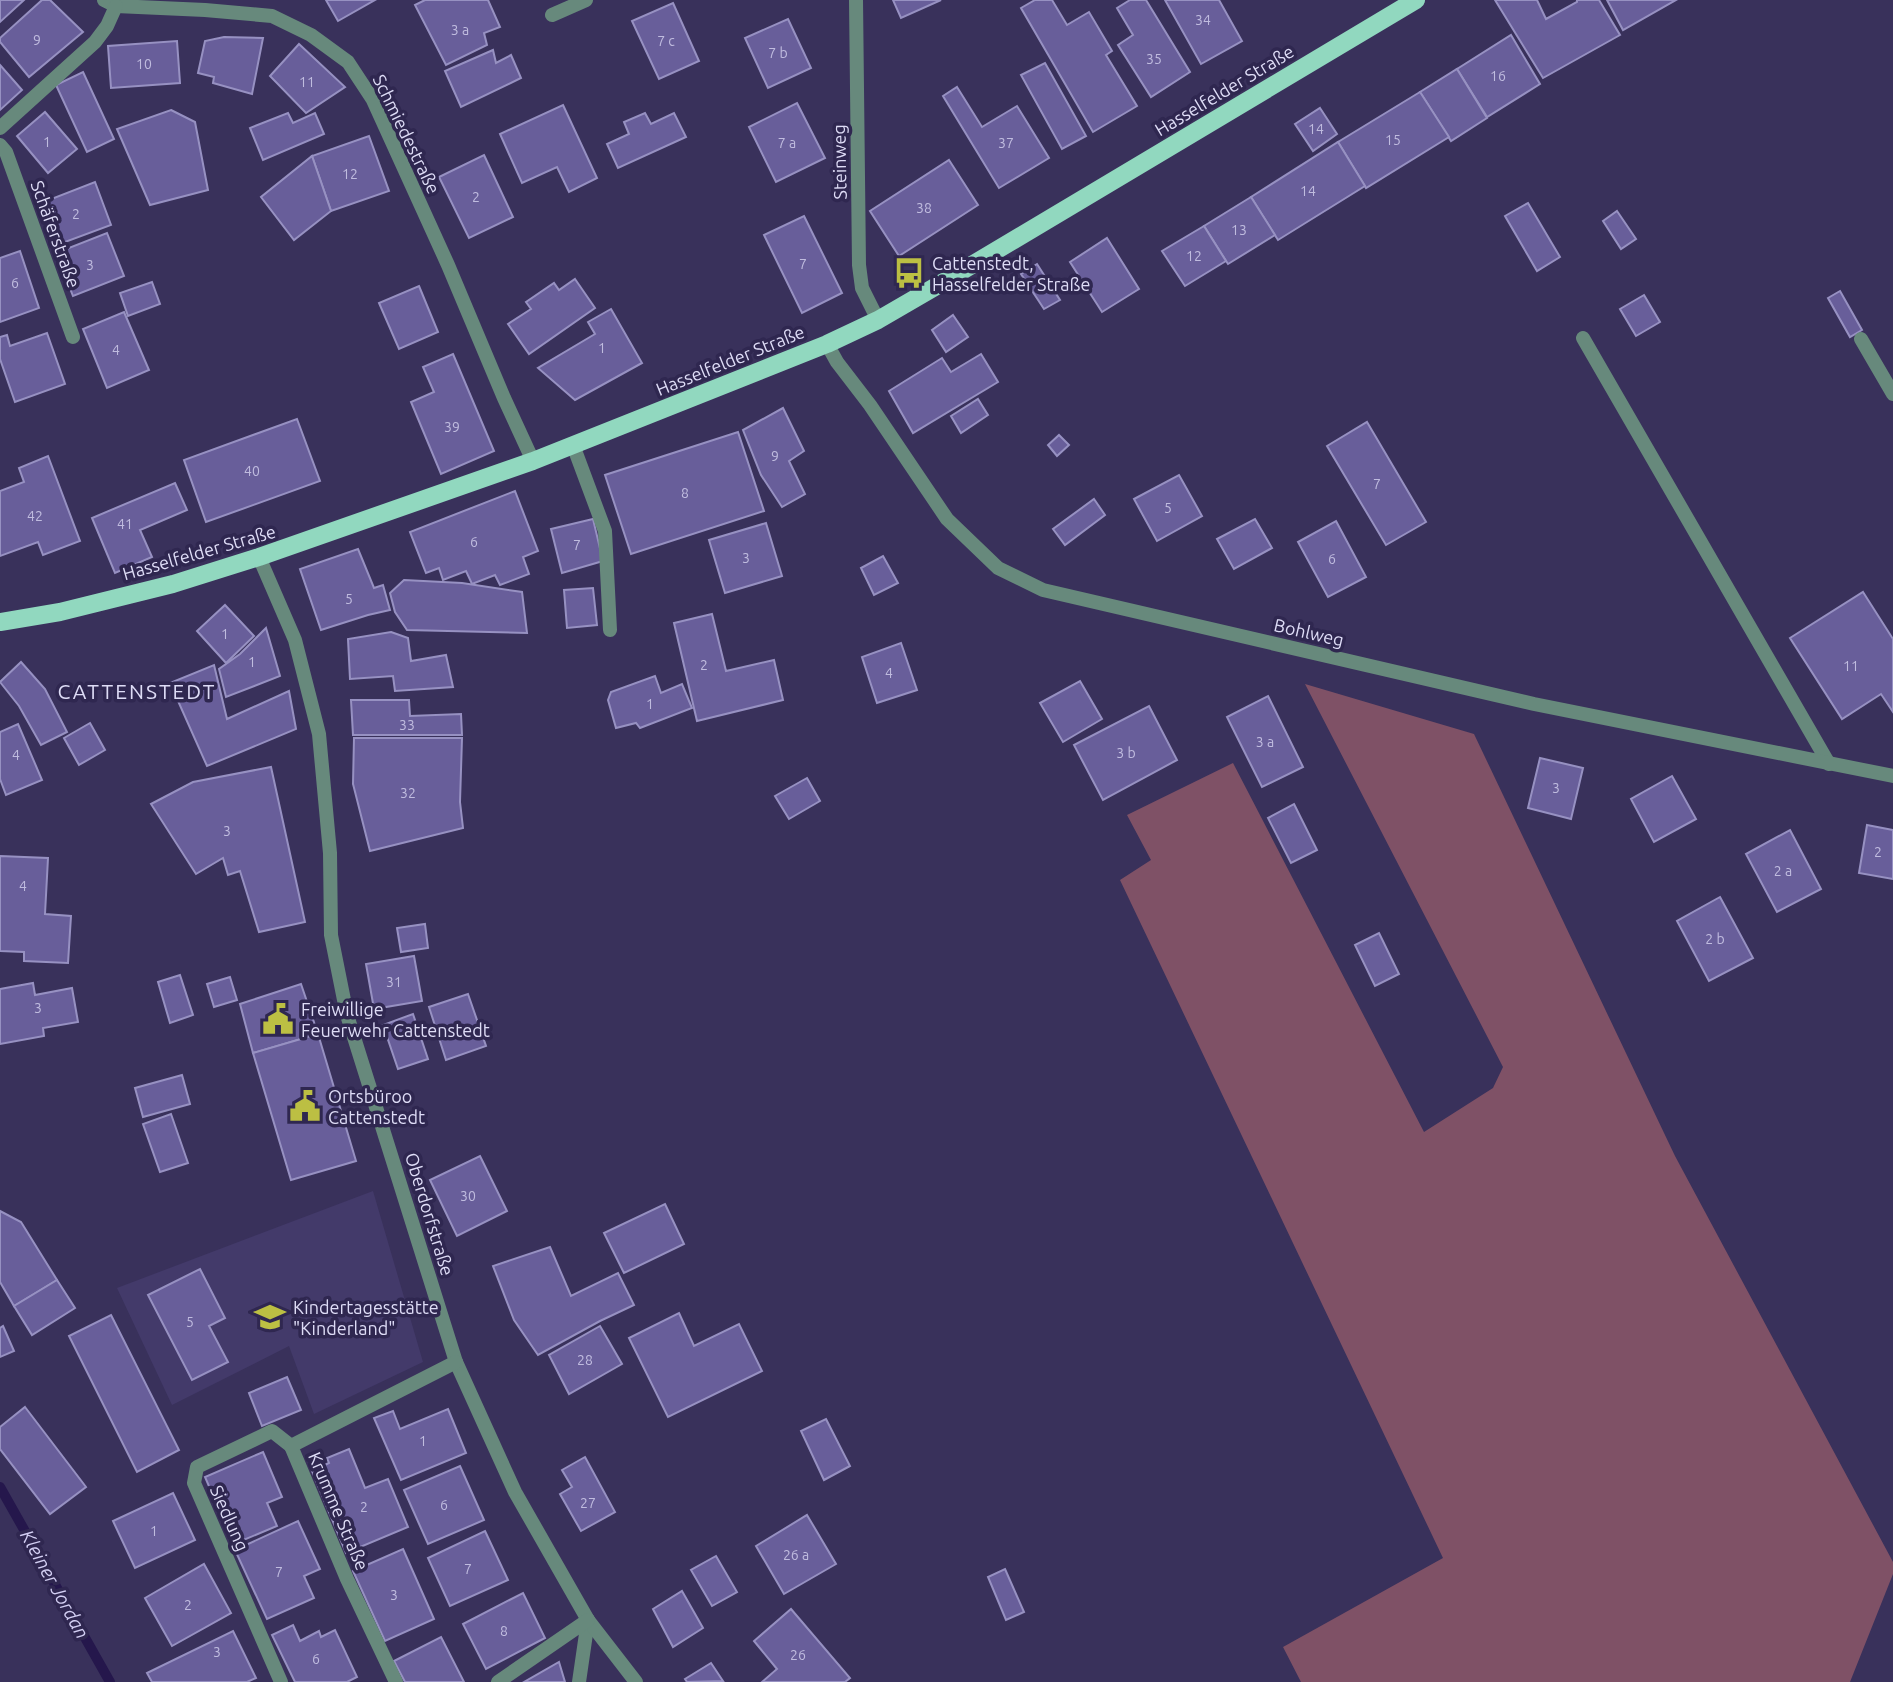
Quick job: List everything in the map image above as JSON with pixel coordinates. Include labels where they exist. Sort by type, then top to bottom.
[{"type":"main road","name":"Hasselfelder Straße","points":[[0,622],[60,612],[259,558],[533,461],[827,344],[878,320],[1416,0]]},
{"type":"street","points":[[552,15],[586,0]]},
{"type":"street","name":"Steinweg","points":[[856,0],[859,265],[863,288],[878,320]]},
{"type":"street","points":[[0,128],[95,42],[107,26],[110,3]]},
{"type":"street","name":"Schmiedestraße","points":[[110,3],[272,16],[311,35],[348,62],[373,100],[533,461]]},
{"type":"street","name":"Schäferstraße","points":[[0,145],[6,152],[73,337]]},
{"type":"street","points":[[1583,338],[1829,764]]},
{"type":"street","points":[[1861,339],[1893,394]]},
{"type":"street","name":"Bohlweg","points":[[827,344],[836,362],[870,405],[947,519],[998,568],[1043,590],[1534,704],[1893,776]]},
{"type":"street","points":[[573,445],[604,531],[610,630]]},
{"type":"street","name":"Oberdorfstraße","points":[[259,558],[295,640],[319,734],[330,853],[331,935],[346,1015],[400,1178],[456,1362],[516,1492],[588,1620],[636,1682]]},
{"type":"street","name":"Krumme Straße","points":[[396,1682],[291,1446],[456,1362]]},
{"type":"street","name":"Siedlung","points":[[281,1682],[194,1483],[197,1467],[272,1431],[291,1446]]},
{"type":"street","points":[[498,1682],[588,1620]]},
{"type":"street","points":[[579,1682],[588,1620]]},
{"type":"shaded area","points":[[1305,684],[1474,734],[1675,1156],[1893,1562],[1893,1574],[1850,1682],[1301,1682],[1283,1647],[1443,1558],[1120,880],[1151,860],[1127,815],[1233,763],[1424,1132],[1493,1088],[1503,1067]]},
{"type":"shaded area","name":"Kindertagesstätte \"Kinderland\"","points":[[373,1191],[423,1362],[314,1414],[289,1346],[172,1405],[117,1288]]},
{"type":"building","points":[[0,0],[24,0],[0,22]]},
{"type":"building","points":[[42,0],[50,0],[83,32],[29,77],[0,42],[0,38]]},
{"type":"building","points":[[326,0],[375,0],[338,21]]},
{"type":"building","points":[[425,0],[488,0],[500,27],[484,33],[487,45],[446,65],[415,5]]},
{"type":"building","points":[[893,0],[941,0],[901,18]]},
{"type":"building","points":[[1035,0],[1052,0],[1067,25],[1089,12],[1112,51],[1106,55],[1137,106],[1093,132],[1021,8]]},
{"type":"building","points":[[1130,0],[1146,0],[1190,72],[1151,97],[1118,45],[1133,35],[1117,8]]},
{"type":"building","points":[[1165,0],[1219,0],[1242,41],[1201,64]]},
{"type":"building","points":[[1495,0],[1537,0],[1546,19],[1577,0],[1599,0],[1620,35],[1543,78]]},
{"type":"building","points":[[1607,0],[1676,0],[1623,30]]},
{"type":"building","points":[[673,3],[699,61],[659,79],[632,21]]},
{"type":"building","points":[[788,19],[811,68],[768,88],[745,38]]},
{"type":"building","points":[[1511,35],[1540,84],[1487,117],[1457,69]]},
{"type":"building","points":[[224,37],[263,38],[252,94],[213,83],[214,77],[198,73],[205,41]]},
{"type":"building","points":[[177,41],[180,83],[111,88],[108,46]]},
{"type":"building","points":[[299,44],[345,87],[306,113],[270,76]]},
{"type":"building","points":[[493,50],[496,63],[511,55],[521,78],[461,107],[445,71]]},
{"type":"building","points":[[1045,63],[1086,136],[1062,149],[1021,75]]},
{"type":"building","points":[[0,65],[22,90],[0,110]]},
{"type":"building","points":[[1457,69],[1487,118],[1451,141],[1420,92]]},
{"type":"building","points":[[83,72],[114,139],[87,152],[56,85]]},
{"type":"building","points":[[957,87],[982,127],[1017,106],[1049,158],[999,188],[943,96]]},
{"type":"building","points":[[1420,92],[1449,137],[1366,188],[1338,142]]},
{"type":"building","points":[[797,103],[825,158],[776,182],[749,127]]},
{"type":"building","points":[[563,105],[597,178],[569,192],[557,167],[522,183],[500,134]]},
{"type":"building","points":[[1320,108],[1337,134],[1313,151],[1295,124]]},
{"type":"building","points":[[171,110],[195,122],[208,190],[150,205],[117,129]]},
{"type":"building","points":[[45,112],[77,149],[48,173],[17,136]]},
{"type":"building","points":[[288,113],[293,123],[315,113],[324,134],[263,160],[250,128]]},
{"type":"building","points":[[645,113],[651,124],[674,113],[686,137],[618,168],[607,144],[629,134],[624,122]]},
{"type":"building","points":[[369,136],[389,191],[331,211],[312,156]]},
{"type":"building","points":[[1338,142],[1365,186],[1278,240],[1251,197]]},
{"type":"building","points":[[484,155],[513,217],[469,238],[439,177]]},
{"type":"building","points":[[312,156],[331,211],[294,240],[261,197]]},
{"type":"building","points":[[949,160],[978,205],[899,256],[870,211]]},
{"type":"building","points":[[95,182],[111,225],[57,245],[41,203]]},
{"type":"building","points":[[1251,197],[1275,235],[1228,264],[1204,226]]},
{"type":"building","points":[[1528,203],[1560,257],[1537,271],[1505,216]]},
{"type":"building","points":[[1617,211],[1636,239],[1621,249],[1603,221]]},
{"type":"building","points":[[804,216],[842,293],[802,313],[764,235]]},
{"type":"building","points":[[1204,226],[1226,261],[1185,286],[1162,251]]},
{"type":"building","points":[[107,233],[124,276],[73,296],[56,253]]},
{"type":"building","points":[[1107,238],[1139,289],[1102,312],[1070,262]]},
{"type":"building","points":[[20,251],[39,308],[0,322],[0,258]]},
{"type":"building","points":[[1037,264],[1060,300],[1044,309],[1021,274]]},
{"type":"building","points":[[575,279],[595,308],[529,354],[508,324],[531,309],[526,302],[554,283],[559,290]]},
{"type":"building","points":[[152,282],[160,304],[128,316],[120,293]]},
{"type":"building","points":[[419,286],[438,332],[399,349],[379,303]]},
{"type":"building","points":[[1840,291],[1862,330],[1850,337],[1828,298]]},
{"type":"building","points":[[1644,295],[1660,322],[1636,336],[1620,309]]},
{"type":"building","points":[[611,309],[642,363],[575,400],[538,368],[595,334],[588,322]]},
{"type":"building","points":[[124,312],[149,370],[107,388],[83,329]]},
{"type":"building","points":[[953,315],[968,337],[946,352],[932,330]]},
{"type":"building","points":[[47,333],[65,384],[15,402],[0,359],[0,337],[7,335],[10,346]]},
{"type":"building","points":[[453,354],[494,451],[441,474],[411,402],[434,392],[423,367]]},
{"type":"building","points":[[981,354],[998,382],[913,433],[889,391],[942,358],[951,372]]},
{"type":"building","points":[[978,399],[988,415],[961,433],[951,416]]},
{"type":"building","points":[[783,408],[804,451],[789,461],[805,494],[782,507],[761,475],[743,430]]},
{"type":"building","points":[[297,419],[320,481],[206,522],[184,460]]},
{"type":"building","points":[[1367,422],[1426,522],[1386,545],[1327,446]]},
{"type":"building","points":[[738,432],[764,511],[631,554],[605,475]]},
{"type":"building","points":[[1059,435],[1069,445],[1057,456],[1048,445]]},
{"type":"building","points":[[48,456],[80,541],[43,555],[38,542],[0,556],[0,491],[24,482],[19,468]]},
{"type":"building","points":[[1179,475],[1202,516],[1157,541],[1134,499]]},
{"type":"building","points":[[175,483],[187,510],[140,530],[152,557],[115,573],[92,518]]},
{"type":"building","points":[[515,491],[538,551],[523,557],[529,574],[500,585],[495,575],[472,584],[466,571],[443,580],[439,568],[426,573],[410,532]]},
{"type":"building","points":[[1094,499],[1105,515],[1065,545],[1053,529]]},
{"type":"building","points":[[593,519],[603,561],[562,573],[551,529]]},
{"type":"building","points":[[1255,519],[1272,548],[1234,569],[1217,539]]},
{"type":"building","points":[[1336,521],[1366,577],[1328,597],[1298,542]]},
{"type":"building","points":[[766,523],[782,576],[725,593],[709,540]]},
{"type":"building","points":[[358,549],[374,588],[383,585],[390,610],[321,630],[300,569]]},
{"type":"building","points":[[883,556],[898,583],[874,595],[861,568]]},
{"type":"building","points":[[404,580],[462,583],[522,592],[527,633],[407,630],[395,612],[390,593]]},
{"type":"building","points":[[593,588],[597,625],[567,628],[564,590]]},
{"type":"building","points":[[1863,592],[1893,639],[1893,712],[1881,694],[1842,719],[1790,638]]},
{"type":"building","points":[[225,605],[254,636],[226,663],[197,631]]},
{"type":"building","points":[[712,614],[726,671],[774,660],[783,700],[697,721],[674,623]]},
{"type":"building","points":[[266,628],[280,676],[226,697],[219,669],[240,654]]},
{"type":"building","points":[[391,632],[408,638],[411,661],[446,655],[453,687],[395,691],[393,676],[350,679],[348,639]]},
{"type":"building","points":[[901,643],[917,690],[877,703],[862,657]]},
{"type":"building","points":[[21,662],[45,689],[67,732],[41,745],[19,706],[0,682]]},
{"type":"building","points":[[214,665],[227,719],[289,691],[296,729],[207,766],[170,683]]},
{"type":"building","points":[[655,676],[661,693],[682,684],[692,708],[640,728],[636,723],[616,728],[608,700],[611,692]]},
{"type":"building","points":[[1080,681],[1102,719],[1063,742],[1040,703]]},
{"type":"building","points":[[1268,696],[1303,767],[1262,787],[1227,717]]},
{"type":"building","points":[[351,700],[409,700],[410,716],[461,714],[462,735],[353,735]]},
{"type":"building","points":[[1149,706],[1177,760],[1103,800],[1074,745]]},
{"type":"building","points":[[90,723],[105,750],[79,765],[64,738]]},
{"type":"building","points":[[18,724],[42,780],[6,795],[0,779],[0,732]]},
{"type":"building","points":[[354,738],[462,738],[460,802],[463,828],[370,851],[353,784]]},
{"type":"building","points":[[1540,758],[1583,768],[1571,819],[1528,808]]},
{"type":"building","points":[[271,767],[305,922],[259,932],[240,871],[228,875],[223,858],[196,874],[151,804],[193,782]]},
{"type":"building","points":[[1672,776],[1696,819],[1654,842],[1631,799]]},
{"type":"building","points":[[807,778],[820,801],[789,819],[775,796]]},
{"type":"building","points":[[1294,804],[1317,850],[1291,863],[1268,818]]},
{"type":"building","points":[[1867,825],[1893,830],[1893,879],[1859,873]]},
{"type":"building","points":[[1790,830],[1821,889],[1777,912],[1746,854]]},
{"type":"building","points":[[0,856],[48,858],[45,914],[71,916],[68,963],[24,961],[24,952],[0,951]]},
{"type":"building","points":[[1720,897],[1753,958],[1709,981],[1677,921]]},
{"type":"building","points":[[425,924],[428,948],[401,952],[397,928]]},
{"type":"building","points":[[1379,933],[1399,974],[1375,986],[1355,945]]},
{"type":"building","points":[[414,956],[422,1001],[374,1009],[366,964]]},
{"type":"building","points":[[180,975],[193,1015],[170,1023],[158,982]]},
{"type":"building","points":[[230,977],[237,1000],[214,1007],[207,984]]},
{"type":"building","points":[[33,983],[35,995],[72,988],[78,1022],[43,1028],[44,1036],[0,1044],[0,989]]},
{"type":"building","name":"Freiwillige Feuerwehr Cattenstedt","points":[[301,984],[318,1034],[253,1053],[240,1004]]},
{"type":"building","points":[[468,994],[486,1046],[446,1060],[429,1007]]},
{"type":"building","points":[[413,1014],[428,1059],[398,1069],[383,1025]]},
{"type":"building","points":[[318,1034],[356,1161],[291,1180],[253,1053]]},
{"type":"building","points":[[182,1075],[190,1104],[143,1117],[135,1088]]},
{"type":"building","points":[[171,1114],[188,1163],[160,1172],[143,1124]]},
{"type":"building","points":[[480,1156],[507,1211],[457,1236],[430,1180]]},
{"type":"building","points":[[665,1204],[684,1244],[624,1273],[604,1233]]},
{"type":"building","points":[[0,1211],[21,1222],[57,1280],[14,1306],[0,1282]]},
{"type":"building","points":[[550,1247],[571,1296],[618,1273],[634,1305],[538,1355],[514,1320],[493,1266]]},
{"type":"building","points":[[200,1269],[225,1318],[209,1326],[228,1362],[192,1380],[148,1295]]},
{"type":"building","points":[[57,1280],[75,1308],[32,1335],[14,1306]]},
{"type":"building","points":[[679,1313],[694,1346],[739,1324],[762,1371],[668,1417],[629,1338]]},
{"type":"building","points":[[111,1315],[179,1450],[137,1472],[69,1336]]},
{"type":"building","points":[[3,1326],[14,1351],[0,1357],[0,1328]]},
{"type":"building","points":[[600,1326],[622,1364],[569,1394],[549,1355]]},
{"type":"building","points":[[287,1377],[301,1410],[262,1426],[249,1393]]},
{"type":"building","points":[[25,1407],[86,1487],[50,1514],[0,1449],[0,1427]]},
{"type":"building","points":[[448,1409],[466,1453],[401,1480],[374,1418],[393,1411],[400,1429]]},
{"type":"building","points":[[826,1419],[850,1466],[824,1480],[801,1431]]},
{"type":"building","points":[[349,1449],[365,1488],[388,1479],[408,1527],[346,1553],[312,1471],[329,1463],[327,1458]]},
{"type":"building","points":[[263,1452],[282,1497],[267,1503],[277,1526],[234,1544],[205,1477]]},
{"type":"building","points":[[585,1457],[615,1512],[581,1531],[560,1494],[572,1487],[562,1470]]},
{"type":"building","points":[[460,1466],[484,1520],[428,1544],[404,1490]]},
{"type":"building","points":[[173,1493],[195,1540],[135,1568],[113,1521]]},
{"type":"building","points":[[807,1515],[836,1564],[784,1594],[756,1546]]},
{"type":"building","points":[[298,1521],[320,1569],[304,1576],[314,1598],[267,1619],[235,1550]]},
{"type":"building","points":[[485,1531],[508,1580],[450,1606],[428,1558]]},
{"type":"building","points":[[403,1549],[434,1619],[385,1641],[353,1571]]},
{"type":"building","points":[[716,1556],[737,1592],[712,1606],[691,1570]]},
{"type":"building","points":[[204,1564],[231,1613],[172,1646],[145,1598]]},
{"type":"building","points":[[1005,1569],[1024,1612],[1006,1620],[988,1577]]},
{"type":"building","points":[[682,1591],[703,1628],[673,1647],[653,1609]]},
{"type":"building","points":[[523,1593],[545,1638],[486,1669],[463,1624]]},
{"type":"building","points":[[791,1609],[850,1678],[845,1682],[762,1682],[777,1669],[754,1641]]},
{"type":"building","points":[[293,1625],[300,1641],[319,1631],[321,1637],[335,1630],[357,1677],[347,1682],[295,1682],[272,1635]]},
{"type":"building","points":[[233,1631],[256,1678],[247,1682],[152,1682],[147,1673]]},
{"type":"building","points":[[441,1637],[464,1682],[405,1682],[394,1661]]},
{"type":"building","points":[[559,1662],[565,1682],[524,1682]]},
{"type":"building","points":[[711,1663],[723,1681],[687,1682],[685,1679]]},
{"type":"waterway","name":"Kleiner Jordan","points":[[0,1487],[110,1682]]},
{"type":"place","name":"Cattenstedt, Hasselfelder Straße","points":[[909,273]]},
{"type":"place","name":"Freiwillige Feuerwehr Cattenstedt","points":[[278,1019]]},
{"type":"place","name":"Ortsbüroo Cattenstedt","points":[[305,1106]]},
{"type":"place","name":"Kindertagesstätte \"Kinderland\"","points":[[270,1317]]},
{"type":"district","name":"CATTENSTEDT","points":[[137,691]]}]
